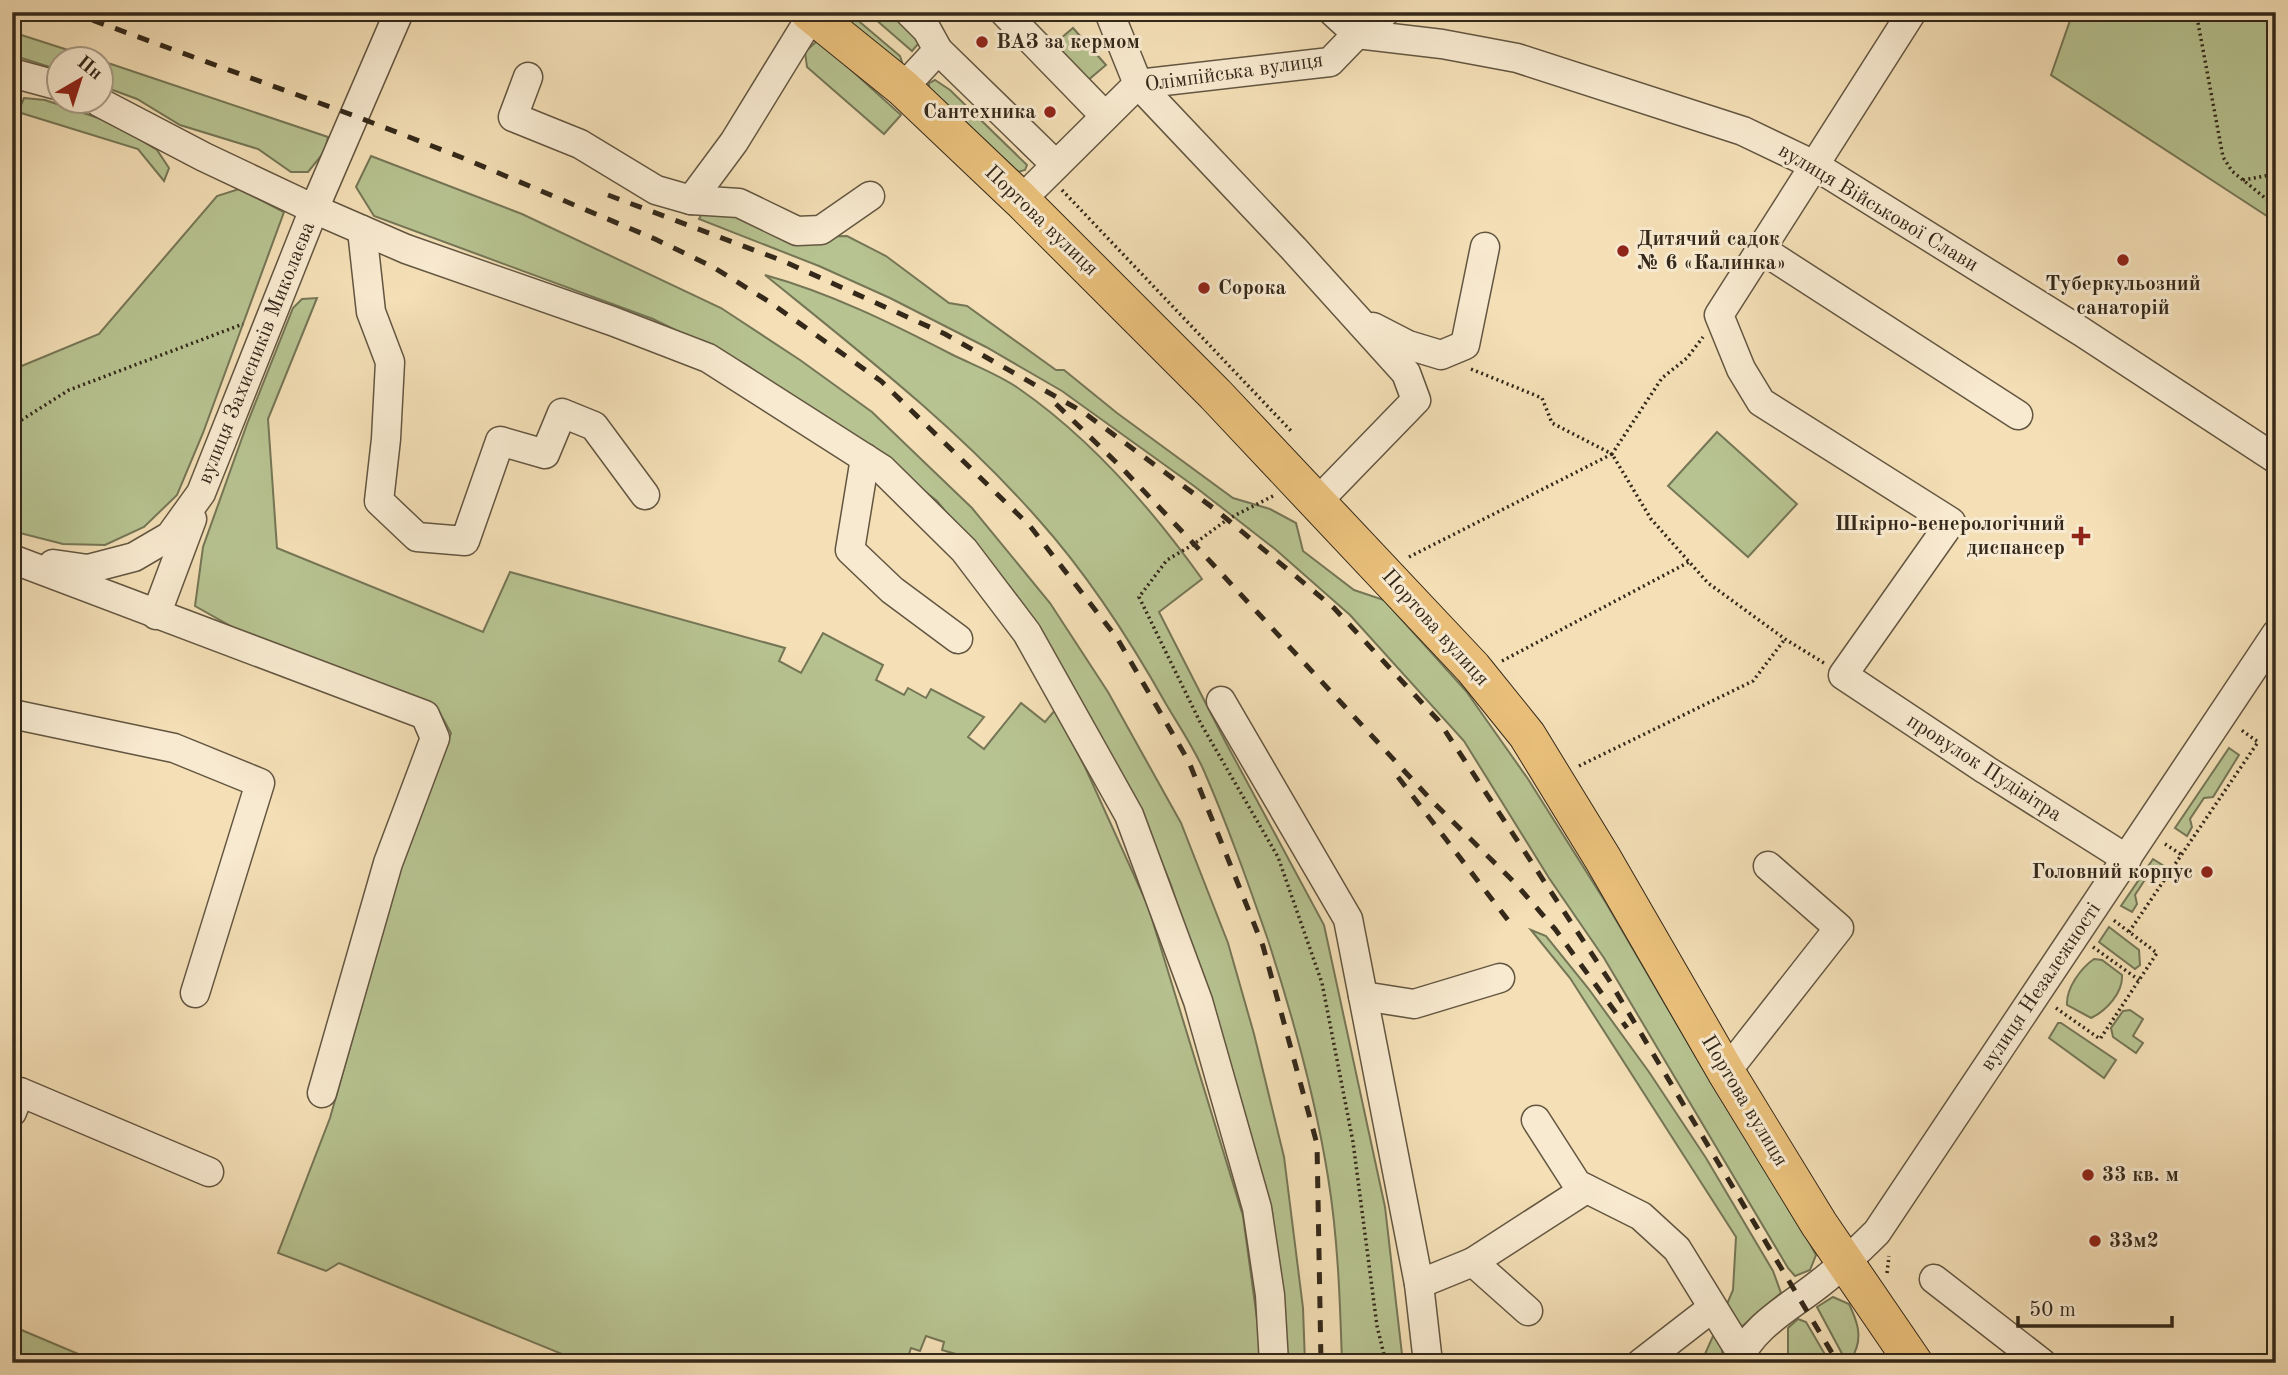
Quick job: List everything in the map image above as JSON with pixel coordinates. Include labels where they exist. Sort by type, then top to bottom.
[{"type":"main road","name":"Портова вулиця","points":[[810,14],[903,88],[1021,200],[1205,384],[1473,668],[1527,735],[1603,859],[1726,1072],[1845,1263],[1914,1363]]},
{"type":"street","name":"вулиця Захисників Миколаєва","points":[[12,559],[88,569],[134,557],[170,536],[201,493],[314,209],[399,12]]},
{"type":"street","points":[[909,12],[926,30],[938,50],[1056,164]]},
{"type":"street","points":[[1004,12],[1105,116]]},
{"type":"street","points":[[1109,12],[1138,84],[1406,373],[1416,400],[1309,492]]},
{"type":"street","points":[[1333,12],[1357,34]]},
{"type":"street","name":"Олімпійська вулиця","points":[[1021,200],[1138,84],[1330,62],[1357,34],[1385,12]]},
{"type":"street","points":[[1843,675],[1951,522],[1761,402],[1741,369],[1719,315],[1912,12]]},
{"type":"street","points":[[691,200],[734,142],[810,14]]},
{"type":"street","name":"вулиця Військової Слави","points":[[1357,34],[1442,44],[1517,58],[1743,131],[1814,165],[2082,332],[2276,459]]},
{"type":"street","points":[[903,88],[938,50]]},
{"type":"street","points":[[528,77],[513,117],[580,144],[656,190],[691,200],[739,203],[797,231],[821,230],[870,195]]},
{"type":"street","points":[[14,78],[46,84]]},
{"type":"street","points":[[116,111],[204,157],[407,249],[612,321],[708,358],[882,469],[964,550],[1027,634],[1129,815],[1198,1002],[1257,1208],[1270,1295],[1275,1363]]},
{"type":"street","points":[[362,230],[371,312],[390,362],[386,439],[379,500],[417,537],[465,541],[500,442],[545,454],[562,413],[594,426],[645,495]]},
{"type":"street","points":[[1358,320],[1408,345],[1441,355],[1465,345],[1485,247]]},
{"type":"street","points":[[1761,249],[2018,415]]},
{"type":"street","points":[[865,458],[850,550],[892,590],[958,639]]},
{"type":"street","points":[[156,615],[201,493]]},
{"type":"street","points":[[12,559],[425,715],[435,738],[387,863],[322,1093]]},
{"type":"street","name":"вулиця Незалежності","points":[[1739,1358],[1777,1313],[1845,1263],[1877,1232],[2276,634]]},
{"type":"street","name":"провулок Пудівітра","points":[[1843,675],[2127,859]]},
{"type":"street","points":[[1221,701],[1348,919],[1419,1284],[1427,1363]]},
{"type":"street","points":[[12,714],[174,748],[260,783],[195,993]]},
{"type":"street","points":[[1726,1072],[1839,928],[1768,866]]},
{"type":"street","points":[[1363,996],[1414,1004],[1500,978]]},
{"type":"street","points":[[15,1098],[209,1172]]},
{"type":"street","points":[[1536,1121],[1577,1184],[1641,1216],[1677,1249],[1739,1358]]},
{"type":"street","points":[[1419,1284],[1473,1262],[1586,1189]]},
{"type":"street","points":[[1473,1262],[1528,1311]]},
{"type":"street","points":[[1934,1279],[2042,1363]]},
{"type":"street","points":[[1641,1363],[1712,1308]]},
{"type":"path","points":[[2196,12],[2223,157],[2232,171],[2276,207]]},
{"type":"path","points":[[2243,180],[2276,174]]},
{"type":"path","points":[[12,426],[69,390],[272,314]]},
{"type":"path","points":[[1409,556],[1612,454],[1662,378],[1687,358],[1719,315]]},
{"type":"path","points":[[1441,355],[1542,398],[1552,423],[1612,454],[1651,519],[1708,583],[1785,639],[1843,675]]},
{"type":"path","points":[[1309,492],[1228,519],[1167,560],[1139,597],[1201,724],[1278,857],[1322,983],[1353,1142],[1377,1326],[1386,1363]]},
{"type":"path","points":[[1502,661],[1689,562]]},
{"type":"path","points":[[1576,767],[1753,681],[1785,639]]},
{"type":"path","points":[[2129,932],[2258,742],[2233,723]]},
{"type":"path","points":[[2158,839],[2182,855]]},
{"type":"path","points":[[2049,1003],[2099,1039],[2157,953],[2107,916]]},
{"type":"path","points":[[2088,944],[2139,980]]},
{"type":"green space","points":[[835,12],[848,12],[900,56],[902,62],[897,63]]},
{"type":"green space","points":[[867,12],[897,12],[919,43],[912,51]]},
{"type":"green space","points":[[2073,12],[2276,12],[2276,222],[2051,75]]},
{"type":"green space","points":[[1073,28],[1106,65],[1087,81],[1054,44]]},
{"type":"green space","points":[[12,32],[56,46],[46,46],[46,66],[12,55]]},
{"type":"green space","points":[[818,40],[901,115],[884,134],[807,67],[805,52]]},
{"type":"green space","points":[[116,66],[328,137],[325,151],[308,172],[291,172],[258,149],[180,125],[137,99],[116,91]]},
{"type":"green space","points":[[935,80],[950,90],[1027,165],[1025,170],[1018,172],[929,89],[929,83]]},
{"type":"green space","points":[[24,98],[45,100],[46,116],[92,116],[113,123],[157,150],[169,168],[164,181],[138,149],[18,112]]},
{"type":"green space","points":[[371,156],[522,214],[721,308],[800,360],[872,412],[972,508],[1050,603],[1108,692],[1181,823],[1228,943],[1254,1034],[1284,1157],[1303,1308],[1305,1363],[1287,1363],[1272,1211],[1171,885],[1138,804],[1033,618],[937,501],[880,456],[745,364],[653,319],[374,216],[356,187]]},
{"type":"green space","points":[[239,189],[284,212],[203,433],[177,495],[144,527],[105,545],[63,544],[12,531],[12,370],[99,334],[217,196]]},
{"type":"green space","points":[[702,213],[734,213],[797,237],[847,236],[886,256],[949,303],[967,306],[1056,370],[1064,370],[1117,413],[1233,498],[1270,509],[1296,523],[1303,551],[1354,590],[1384,600],[1466,691],[1528,779],[1794,1214],[1816,1255],[1810,1270],[1795,1276],[1788,1268],[1604,958],[1549,878],[1464,741],[1350,615],[1275,549],[1194,486],[1062,391],[986,347],[890,298],[819,266],[699,219]]},
{"type":"green space","points":[[765,275],[860,310],[1018,388],[1070,429],[1118,476],[1202,579],[1159,612],[1324,925],[1385,1207],[1403,1363],[1342,1363],[1334,1223],[1323,1147],[1302,1057],[1277,969],[1245,876],[1204,771],[1138,655],[1074,563],[1007,485],[941,422],[872,362]]},
{"type":"green space","points":[[317,298],[268,419],[277,548],[483,632],[510,572],[785,648],[779,661],[801,673],[823,633],[883,665],[876,680],[904,695],[908,688],[926,698],[931,689],[984,717],[968,737],[984,749],[1021,703],[1045,722],[1055,710],[1085,767],[1148,906],[1243,1216],[1263,1363],[1078,1363],[1079,1359],[1062,1354],[1060,1363],[987,1363],[942,1350],[944,1342],[926,1336],[920,1351],[911,1348],[906,1363],[894,1363],[883,1358],[881,1363],[584,1363],[339,1263],[326,1271],[278,1253],[330,1118],[407,846],[451,733],[436,706],[252,638],[195,606],[203,547],[247,424],[293,308],[302,299]]},
{"type":"green space","points":[[1717,432],[1797,504],[1748,557],[1668,486]]},
{"type":"green space","points":[[2229,748],[2239,755],[2213,797],[2204,798],[2190,819],[2192,827],[2187,836],[2175,828]]},
{"type":"green space","points":[[2153,859],[2164,866],[2157,875],[2148,875],[2135,895],[2137,904],[2132,912],[2121,906]]},
{"type":"green space","points":[[2109,927],[2139,950],[2140,965],[2135,969],[2099,942]]},
{"type":"green space","points":[[1531,930],[1546,936],[1649,1072],[1706,1158],[1773,1271],[1781,1293],[1739,1329],[1724,1311],[1733,1290],[1736,1237],[1570,978]]},
{"type":"green space","points":[[2094,959],[2102,960],[2122,975],[2122,982],[2112,1001],[2091,1018],[2067,1005],[2067,999],[2075,979]]},
{"type":"green space","points":[[2130,1010],[2143,1019],[2133,1036],[2143,1043],[2136,1053],[2113,1037],[2111,1028],[2123,1011]]},
{"type":"green space","points":[[2058,1023],[2116,1060],[2104,1078],[2049,1038]]},
{"type":"green space","points":[[1833,1297],[1849,1304],[1854,1316],[1858,1341],[1854,1354],[1859,1363],[1847,1363],[1817,1307]]},
{"type":"green space","points":[[1798,1319],[1806,1322],[1830,1363],[1788,1363],[1788,1328]]},
{"type":"green space","points":[[12,1326],[95,1361],[12,1363]]},
{"type":"green space","points":[[1717,1327],[1721,1337],[1723,1363],[1701,1363]]},
{"type":"railway","points":[[70,12],[463,158],[655,239],[713,267],[768,301],[881,381],[1030,526],[1117,638],[1189,762],[1263,946],[1317,1144],[1321,1363]]},
{"type":"railway","points":[[608,195],[783,261],[945,334],[1083,412],[1216,510],[1334,608],[1438,720],[1609,980],[1838,1363]]},
{"type":"railway","points":[[1056,404],[1121,467],[1435,804],[1515,883],[1555,929],[1627,1028]]},
{"type":"railway","points":[[1398,777],[1511,924]]},
{"type":"place","name":"ВАЗ за кермом","points":[[982,42]]},
{"type":"place","name":"Сантехника","points":[[1050,112]]},
{"type":"place","name":"Дитячий садок № 6 «Калинка»","points":[[1623,251]]},
{"type":"place","name":"Туберкульозний санаторій","points":[[2123,260]]},
{"type":"place","name":"Сорока","points":[[1204,288]]},
{"type":"place","name":"Шкірно-венерологічний диспансер","points":[[2081,536]]},
{"type":"place","name":"Головний корпус","points":[[2207,872]]},
{"type":"place","name":"33 кв. м","points":[[2088,1175]]},
{"type":"place","name":"33м2","points":[[2095,1241]]}]
